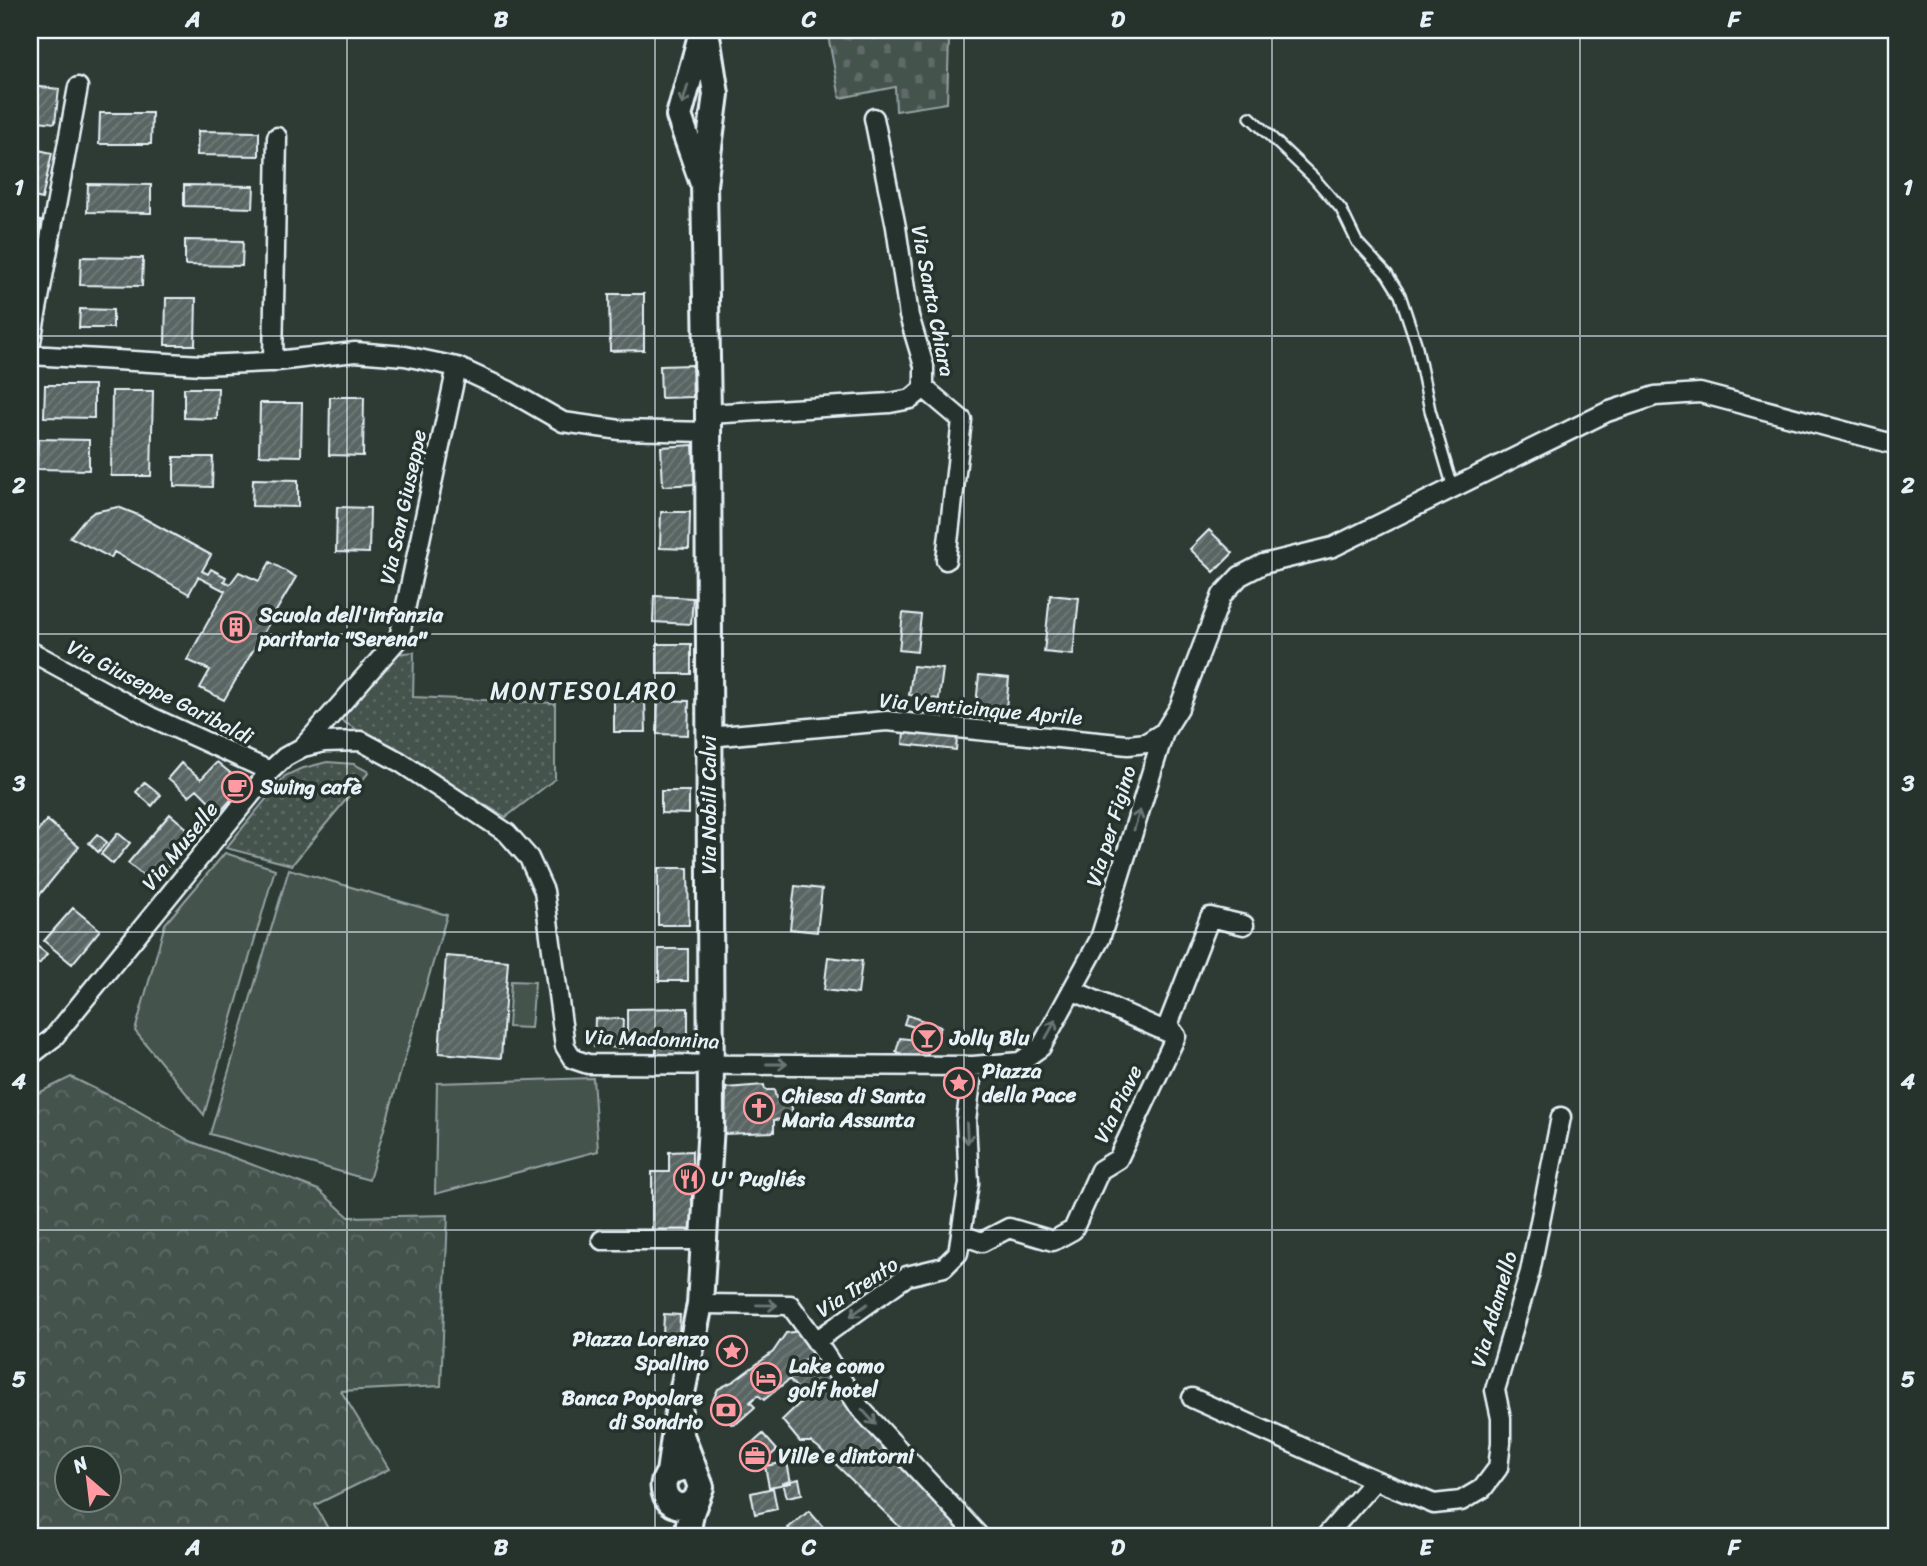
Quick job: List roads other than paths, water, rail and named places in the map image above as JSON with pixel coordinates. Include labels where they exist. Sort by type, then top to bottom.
[{"type":"main road","name":"Via Nobili Calvi","points":[[704,185],[679,116],[705,30]]},
{"type":"main road","name":"Via Nobili Calvi","points":[[669,1474],[676,1423],[700,1304],[710,1125],[708,423],[704,185],[716,94],[705,30]]},
{"type":"main road","points":[[676,1423],[701,1488],[686,1503],[685,1536]]},
{"type":"main road","points":[[686,1503],[669,1501],[663,1491],[664,1482],[669,1474],[680,1468],[694,1472]]},
{"type":"street","points":[[30,347],[78,87]]},
{"type":"street","name":"Via Santa Chiara","points":[[874,118],[896,227],[909,316],[924,366],[924,388],[962,420],[946,560]]},
{"type":"street","points":[[273,362],[277,137]]},
{"type":"street","points":[[30,355],[202,365],[273,362],[355,352],[405,356],[457,367],[509,391],[563,422],[620,430],[890,403],[911,399],[924,388]]},
{"type":"street","name":"Via San Giuseppe","points":[[303,747],[399,638],[457,367]]},
{"type":"street","name":"Via per Figino","points":[[973,1066],[1020,1062],[1041,1047],[1101,939],[1164,732],[1179,708],[1222,596],[1240,576],[1263,564],[1333,547],[1607,412],[1655,396],[1700,393],[1897,445]]},
{"type":"street","name":"Via Giuseppe Garibaldi","points":[[30,651],[151,717],[270,771]]},
{"type":"street","name":"Via Venticinque Aprile","points":[[709,737],[887,721],[1128,745],[1146,743],[1164,732]]},
{"type":"street","name":"Via Muselle","points":[[30,1056],[53,1038],[270,771],[285,757],[303,747],[324,742],[361,741],[400,762]]},
{"type":"street","name":"Via Madonnina","points":[[400,762],[507,833],[529,858],[544,891],[565,1046],[573,1059],[588,1064],[973,1066]]},
{"type":"street","name":"Via Piave","points":[[960,1244],[982,1242],[1009,1228],[1053,1241],[1073,1230],[1100,1170],[1118,1159],[1176,1036],[1168,1025],[1210,917],[1244,925]]},
{"type":"street","points":[[1072,990],[1176,1036]]},
{"type":"street","points":[[960,1244],[969,1183],[966,1121],[973,1066]]},
{"type":"street","name":"Via Adamello","points":[[1375,1480],[1434,1504],[1461,1501],[1483,1488],[1498,1468],[1501,1418],[1495,1390],[1530,1272],[1561,1117]]},
{"type":"street","points":[[601,1240],[704,1240]]},
{"type":"street","name":"Via Trento","points":[[816,1341],[907,1276],[944,1267],[960,1244]]},
{"type":"street","points":[[700,1304],[790,1306],[860,1408],[979,1536]]},
{"type":"street","points":[[1192,1398],[1375,1480],[1326,1536]]},
{"type":"lane","points":[[1250,117],[1314,178],[1341,209],[1357,242],[1387,274],[1401,295],[1453,488]]},
{"type":"place","name":"Scuola dell'infanzia paritaria \"Serena\"","points":[[236,627]]},
{"type":"place","name":"Swing cafè","points":[[237,787]]},
{"type":"place","name":"Jolly Blu","points":[[927,1038]]},
{"type":"place","name":"Piazza della Pace","points":[[959,1083]]},
{"type":"place","name":"Chiesa di Santa Maria Assunta","points":[[759,1108]]},
{"type":"place","name":"U' Pugliés","points":[[689,1179]]},
{"type":"place","name":"Piazza Lorenzo Spallino","points":[[732,1351]]},
{"type":"place","name":"Lake como golf hotel","points":[[766,1378]]},
{"type":"place","name":"Banca Popolare di Sondrio","points":[[726,1410]]},
{"type":"place","name":"Ville e dintorni","points":[[755,1456]]},
{"type":"district","name":"MONTESOLARO","points":[[584,691]]}]
